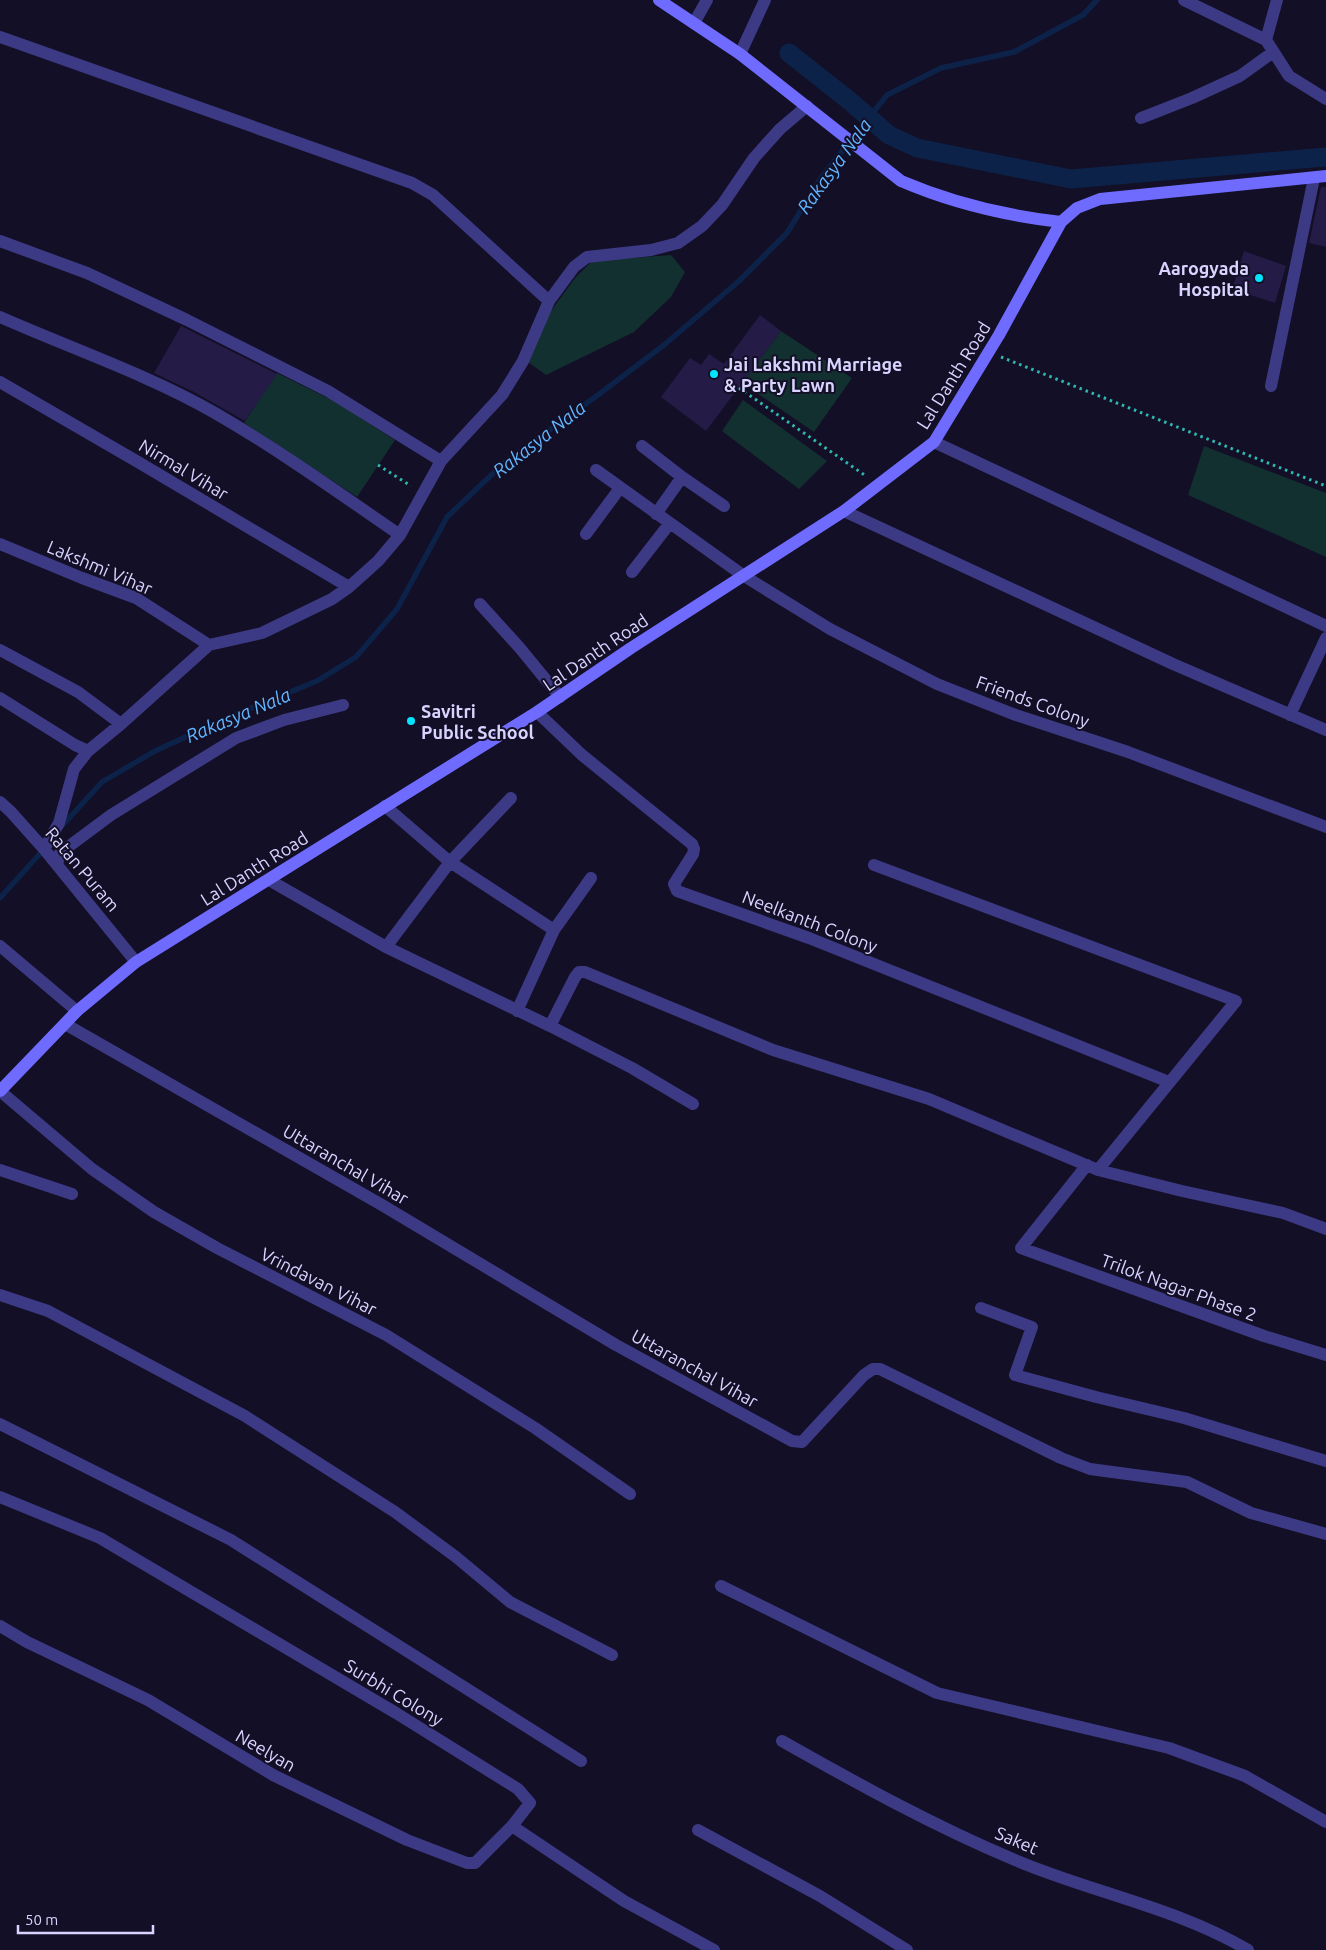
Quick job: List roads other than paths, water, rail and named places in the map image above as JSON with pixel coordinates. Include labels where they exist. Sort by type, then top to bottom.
[{"type":"street","points":[[659,0],[740,54],[901,181],[932,194],[1032,219],[1061,222],[1077,208],[1100,199],[1320,177],[1271,386]]},
{"type":"street","points":[[694,23],[707,0]]},
{"type":"street","points":[[740,54],[765,0]]},
{"type":"street","points":[[1184,0],[1266,40],[1289,76],[1326,99]]},
{"type":"street","points":[[1266,40],[1277,0]]},
{"type":"street","points":[[0,37],[412,183],[433,195],[549,301]]},
{"type":"street","points":[[1141,118],[1192,98],[1240,76],[1273,52]]},
{"type":"street","points":[[44,849],[59,823],[74,769],[88,751],[121,724],[209,644],[262,632],[332,599],[349,587],[378,561],[400,535],[441,461],[502,395],[523,362],[549,301],[574,267],[587,257],[651,250],[678,243],[702,226],[722,205],[754,158],[780,129],[807,106]]},
{"type":"street","name":"Lal Danth Road","points":[[0,1091],[77,1012],[136,962],[537,712],[631,648],[844,511],[934,442],[988,352],[1061,222]]},
{"type":"street","points":[[0,240],[87,272],[187,320],[328,391],[441,461]]},
{"type":"street","points":[[0,317],[166,388],[215,413],[310,473],[400,535]]},
{"type":"street","name":"Nirmal Vihar","points":[[0,382],[349,587]]},
{"type":"street","points":[[934,442],[1326,626]]},
{"type":"street","points":[[642,446],[724,506]]},
{"type":"street","name":"Friends Colony","points":[[596,470],[744,576],[830,629],[937,684],[1013,714],[1128,752],[1326,826]]},
{"type":"street","points":[[656,514],[682,477]]},
{"type":"street","points":[[586,534],[620,488]]},
{"type":"street","points":[[844,511],[1173,664],[1326,730]]},
{"type":"street","points":[[632,572],[670,524]]},
{"type":"street","name":"Lakshmi Vihar","points":[[0,544],[136,598],[209,644]]},
{"type":"street","points":[[480,604],[519,647],[560,697]]},
{"type":"street","points":[[1290,714],[1326,638]]},
{"type":"street","points":[[0,650],[78,692],[121,724]]},
{"type":"street","points":[[0,698],[75,746],[88,751]]},
{"type":"street","points":[[57,864],[60,853],[110,815],[236,738],[284,720],[343,705]]},
{"type":"street","name":"Neelkanth Colony","points":[[537,712],[582,756],[692,844],[694,848],[693,854],[674,884],[677,891],[809,938],[1169,1082]]},
{"type":"street","points":[[386,947],[450,862],[511,798]]},
{"type":"street","name":"Ratan Puram","points":[[0,802],[57,864],[136,962]]},
{"type":"street","points":[[385,806],[450,862],[554,930]]},
{"type":"street","points":[[874,865],[1236,1001],[1169,1082],[1093,1167]]},
{"type":"street","points":[[517,1011],[554,930],[591,878]]},
{"type":"street","points":[[269,880],[386,947],[550,1026],[632,1068],[693,1104]]},
{"type":"street","points":[[0,946],[77,1012]]},
{"type":"street","points":[[550,1026],[575,977],[579,972],[585,972],[773,1050],[929,1099],[1093,1167],[1182,1192],[1283,1213],[1326,1229]]},
{"type":"street","name":"Uttaranchal Vihar","points":[[65,1024],[374,1200],[616,1345],[792,1441],[802,1442],[864,1375],[872,1369],[880,1369],[1061,1458],[1090,1469],[1187,1482],[1251,1513],[1326,1534]]},
{"type":"street","name":"Vrindavan Vihar","points":[[0,1091],[92,1169],[154,1212],[217,1248],[386,1334],[535,1428],[630,1494]]},
{"type":"street","name":"Trilok Nagar Phase 2","points":[[1093,1167],[1021,1248],[1246,1330],[1326,1355]]},
{"type":"street","points":[[0,1170],[72,1194]]},
{"type":"street","points":[[0,1295],[48,1311],[245,1416],[394,1512],[456,1557],[510,1602],[612,1655]]},
{"type":"street","points":[[981,1308],[1032,1327],[1015,1374],[1184,1418],[1326,1461]]},
{"type":"street","points":[[0,1424],[231,1540],[581,1761]]},
{"type":"street","name":"Surbhi Colony","points":[[0,1497],[100,1538],[396,1713],[518,1789],[530,1803],[512,1826]]},
{"type":"street","points":[[720,1586],[937,1694],[1169,1748],[1245,1776],[1326,1822]]},
{"type":"street","name":"Neelyan","points":[[0,1626],[27,1642],[148,1700],[273,1776],[407,1840],[467,1863],[474,1863],[512,1826]]},
{"type":"street","name":"Saket","points":[[782,1741],[924,1818],[1016,1860],[1163,1912],[1228,1938],[1248,1950]]},
{"type":"street","points":[[512,1826],[624,1901],[714,1950]]},
{"type":"street","points":[[698,1830],[820,1896],[907,1950]]},
{"type":"waterway","name":"Rakasya Nala","points":[[61,827],[102,782],[155,751],[229,717],[317,681],[356,657],[397,609],[447,517],[504,463],[664,345],[739,281],[787,233],[821,178],[887,95],[941,68],[1014,52],[1083,15],[1097,0]]},
{"type":"waterway","points":[[789,53],[889,135],[917,148],[1071,179],[1326,157]]},
{"type":"waterway","name":"Rakasya Nala","points":[[0,898],[45,848]]},
{"type":"place","name":"Aarogyada Hospital","points":[[1259,278]]},
{"type":"place","name":"Jai Lakshmi Marriage & Party Lawn","points":[[714,374]]},
{"type":"place","name":"Savitri Public School","points":[[411,721]]}]
